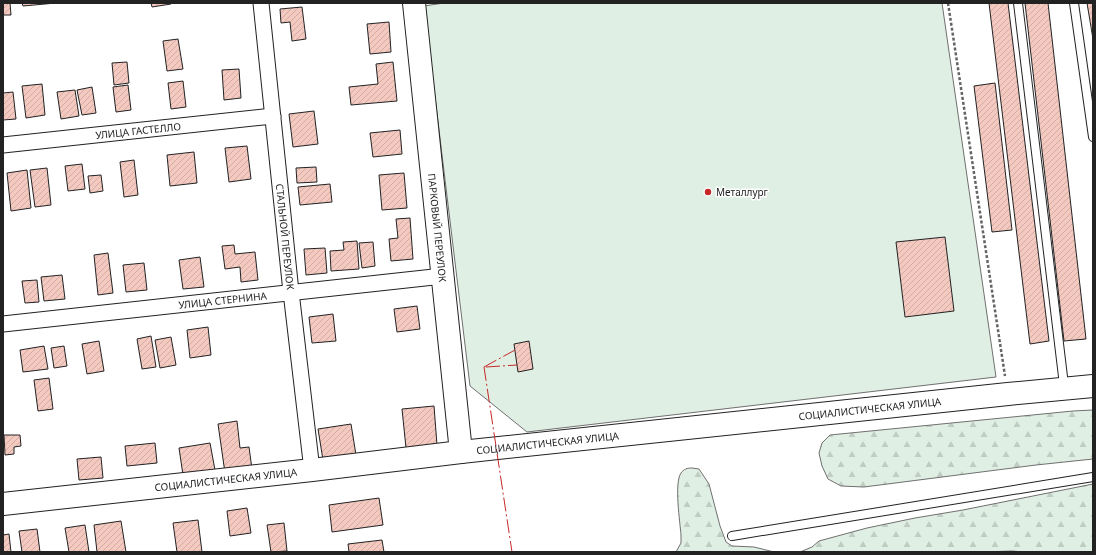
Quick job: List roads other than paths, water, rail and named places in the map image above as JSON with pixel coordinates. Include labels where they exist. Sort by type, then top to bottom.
[{"type":"street","name":"СТАЛЬНОЙ ПЕРЕУЛОК","points":[[261,3],[291,292],[312,470]]},
{"type":"street","name":"ПАРКОВЫЙ ПЕРЕУЛОК","points":[[414,3],[461,452]]},
{"type":"street","name":"УЛИЦА ГАСТЕЛЛО","points":[[3,145],[273,116]]},
{"type":"street","name":"УЛИЦА СТЕРНИНА","points":[[3,324],[443,276]]},
{"type":"street","name":"СОЦИАЛИСТИЧЕСКАЯ УЛИЦА","points":[[3,504],[461,452],[1093,386]]},
{"type":"lane","points":[[1018,3],[1064,385]]},
{"type":"lane","points":[[1074,3],[1093,137]]},
{"type":"lane","points":[[732,536],[1093,477]]},
{"type":"place","name":"Металлург","points":[[708,192]]}]
